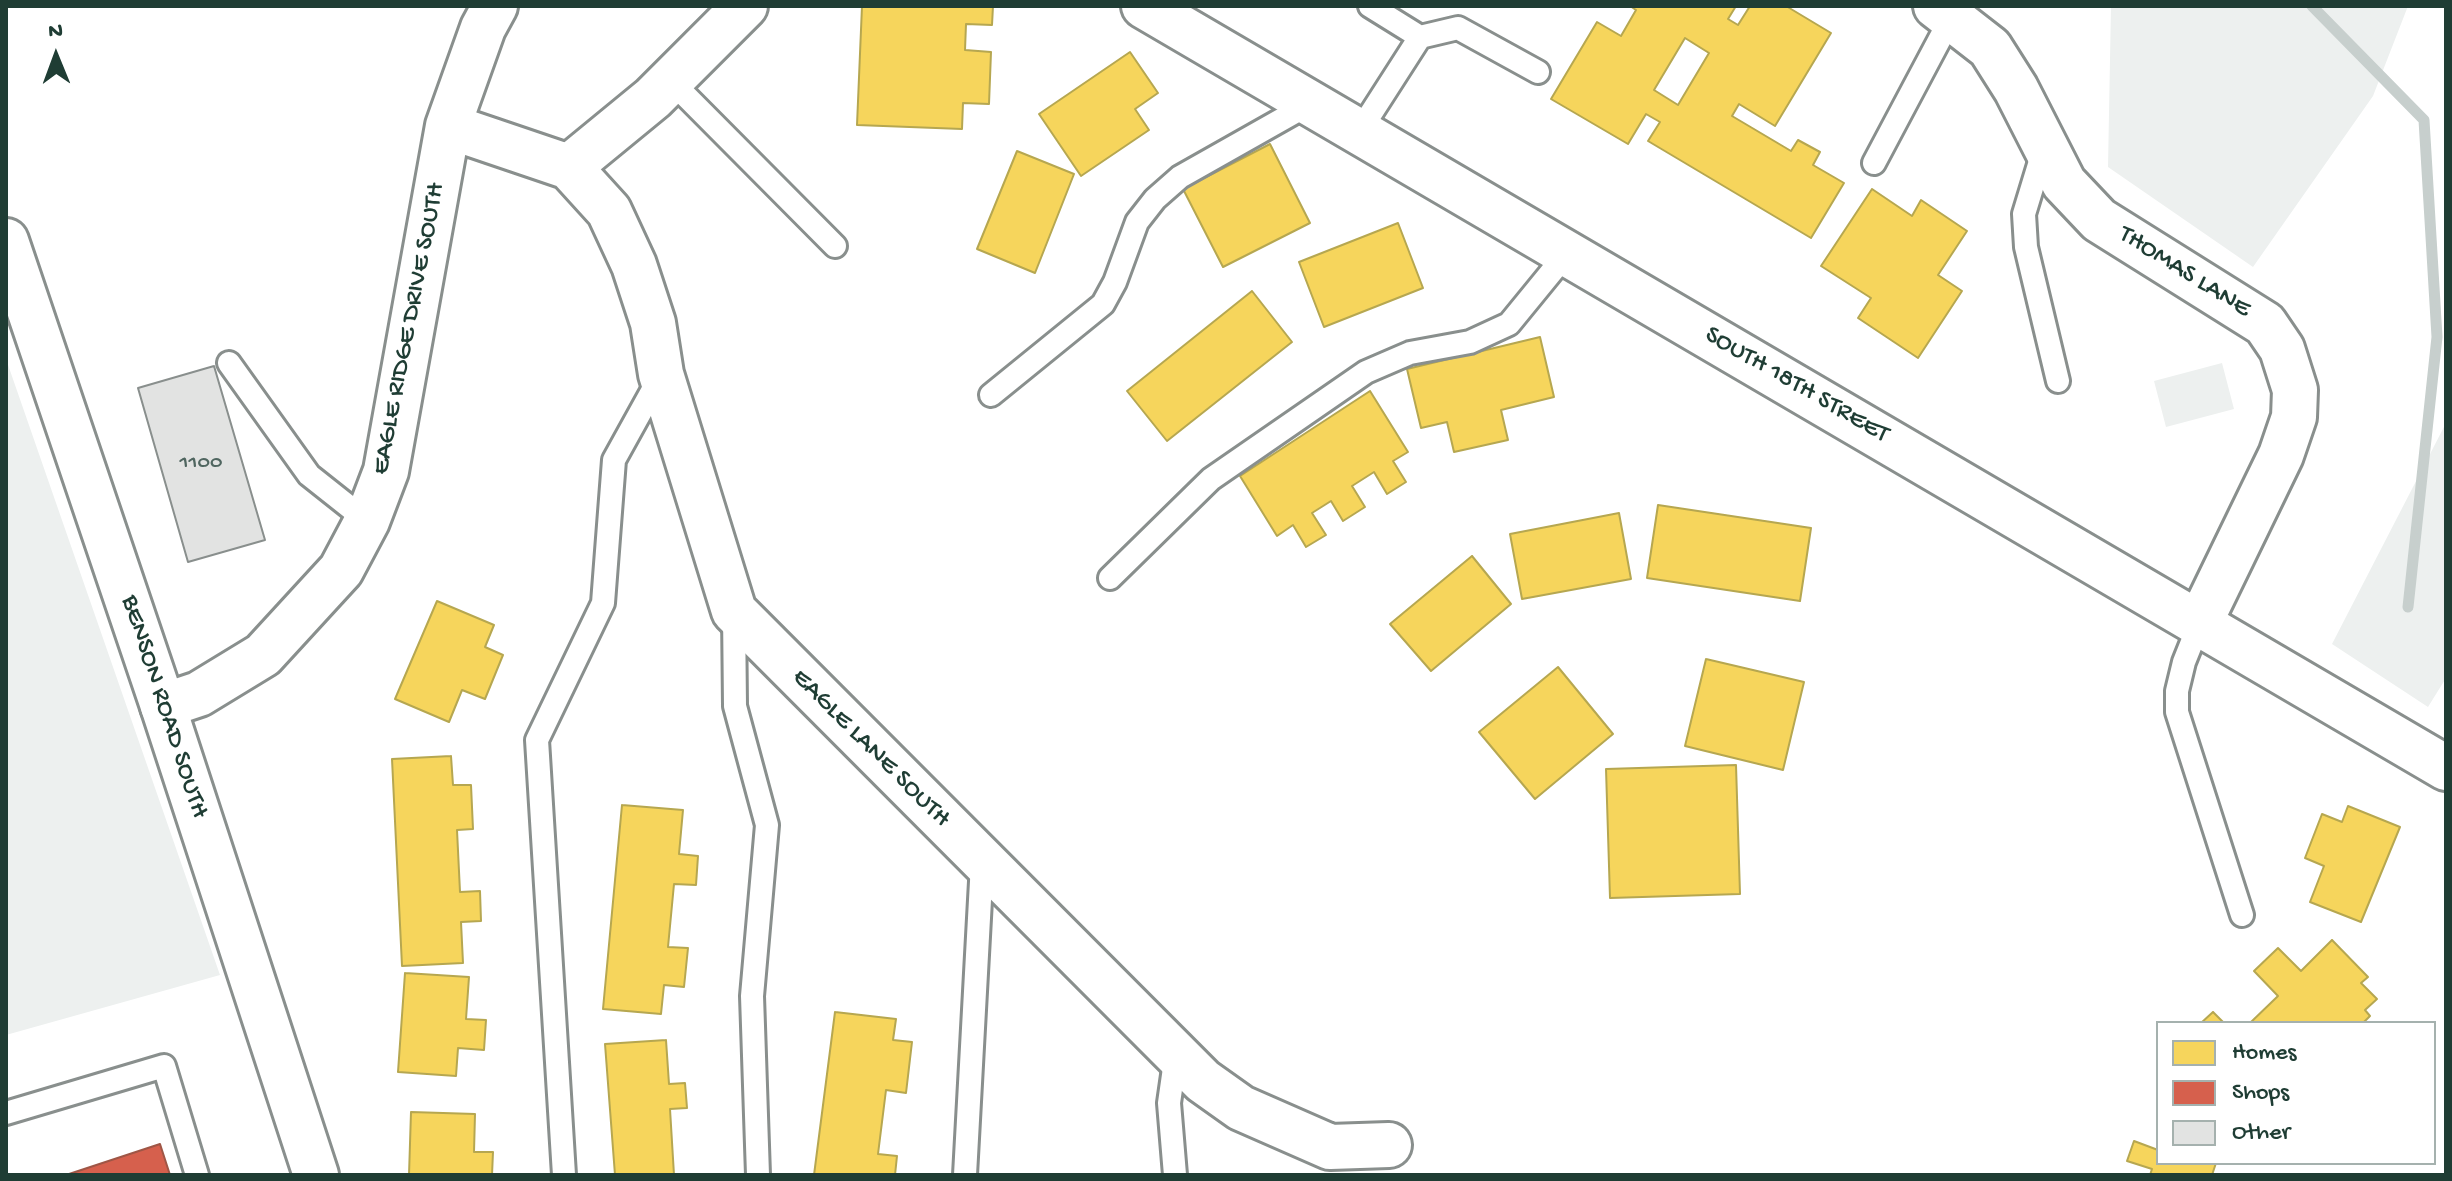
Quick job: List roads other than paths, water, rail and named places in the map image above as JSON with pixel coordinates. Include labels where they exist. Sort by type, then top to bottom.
[{"type":"street","name":"EAGLE RIDGE DRIVE SOUTH","points":[[163,706],[199,694],[263,655],[341,570],[367,521],[386,471],[448,126],[483,28],[495,6]]},
{"type":"street","points":[[569,167],[671,81],[745,6]]},
{"type":"street","name":"SOUTH 18TH STREET","points":[[1144,6],[2446,768]]},
{"type":"street","name":"THOMAS LANE","points":[[1943,12],[1990,48],[2064,183],[2099,220],[2265,324],[2282,349],[2295,390],[2294,417],[2281,455],[2200,622]]},
{"type":"street","name":"EAGLE LANE SOUTH","points":[[448,126],[569,167],[609,211],[634,265],[653,323],[661,374],[734,611],[982,863],[1203,1081],[1241,1108],[1330,1147],[1389,1145]]},
{"type":"street","name":"BENSON ROAD SOUTH","points":[[6,241],[163,706],[316,1175]]},
{"type":"lane","points":[[1370,6],[1420,37]]},
{"type":"lane","points":[[1874,163],[1943,12]]},
{"type":"lane","points":[[1359,132],[1420,37],[1458,28],[1538,72]]},
{"type":"lane","points":[[671,81],[835,246]]},
{"type":"lane","points":[[991,395],[1103,304],[1115,282],[1137,222],[1155,199],[1180,177],[1311,103]]},
{"type":"lane","points":[[2045,144],[2024,214],[2026,247],[2058,381]]},
{"type":"lane","points":[[1110,578],[1211,479],[1366,372],[1410,353],[1470,342],[1509,324],[1567,253]]},
{"type":"lane","points":[[229,363],[309,475],[367,521]]},
{"type":"lane","points":[[564,1175],[537,740],[603,603],[614,460],[661,374]]},
{"type":"lane","points":[[734,611],[735,706],[767,825],[752,996],[758,1175]]},
{"type":"lane","points":[[2200,622],[2184,662],[2177,691],[2177,712],[2242,915]]},
{"type":"lane","points":[[965,1175],[982,863]]},
{"type":"lane","points":[[1175,1175],[1169,1103],[1176,1054]]},
{"type":"lane","points":[[6,1113],[164,1066],[197,1175]]},
{"type":"waterway","points":[[2312,6],[2424,120],[2437,337],[2408,607]]}]
